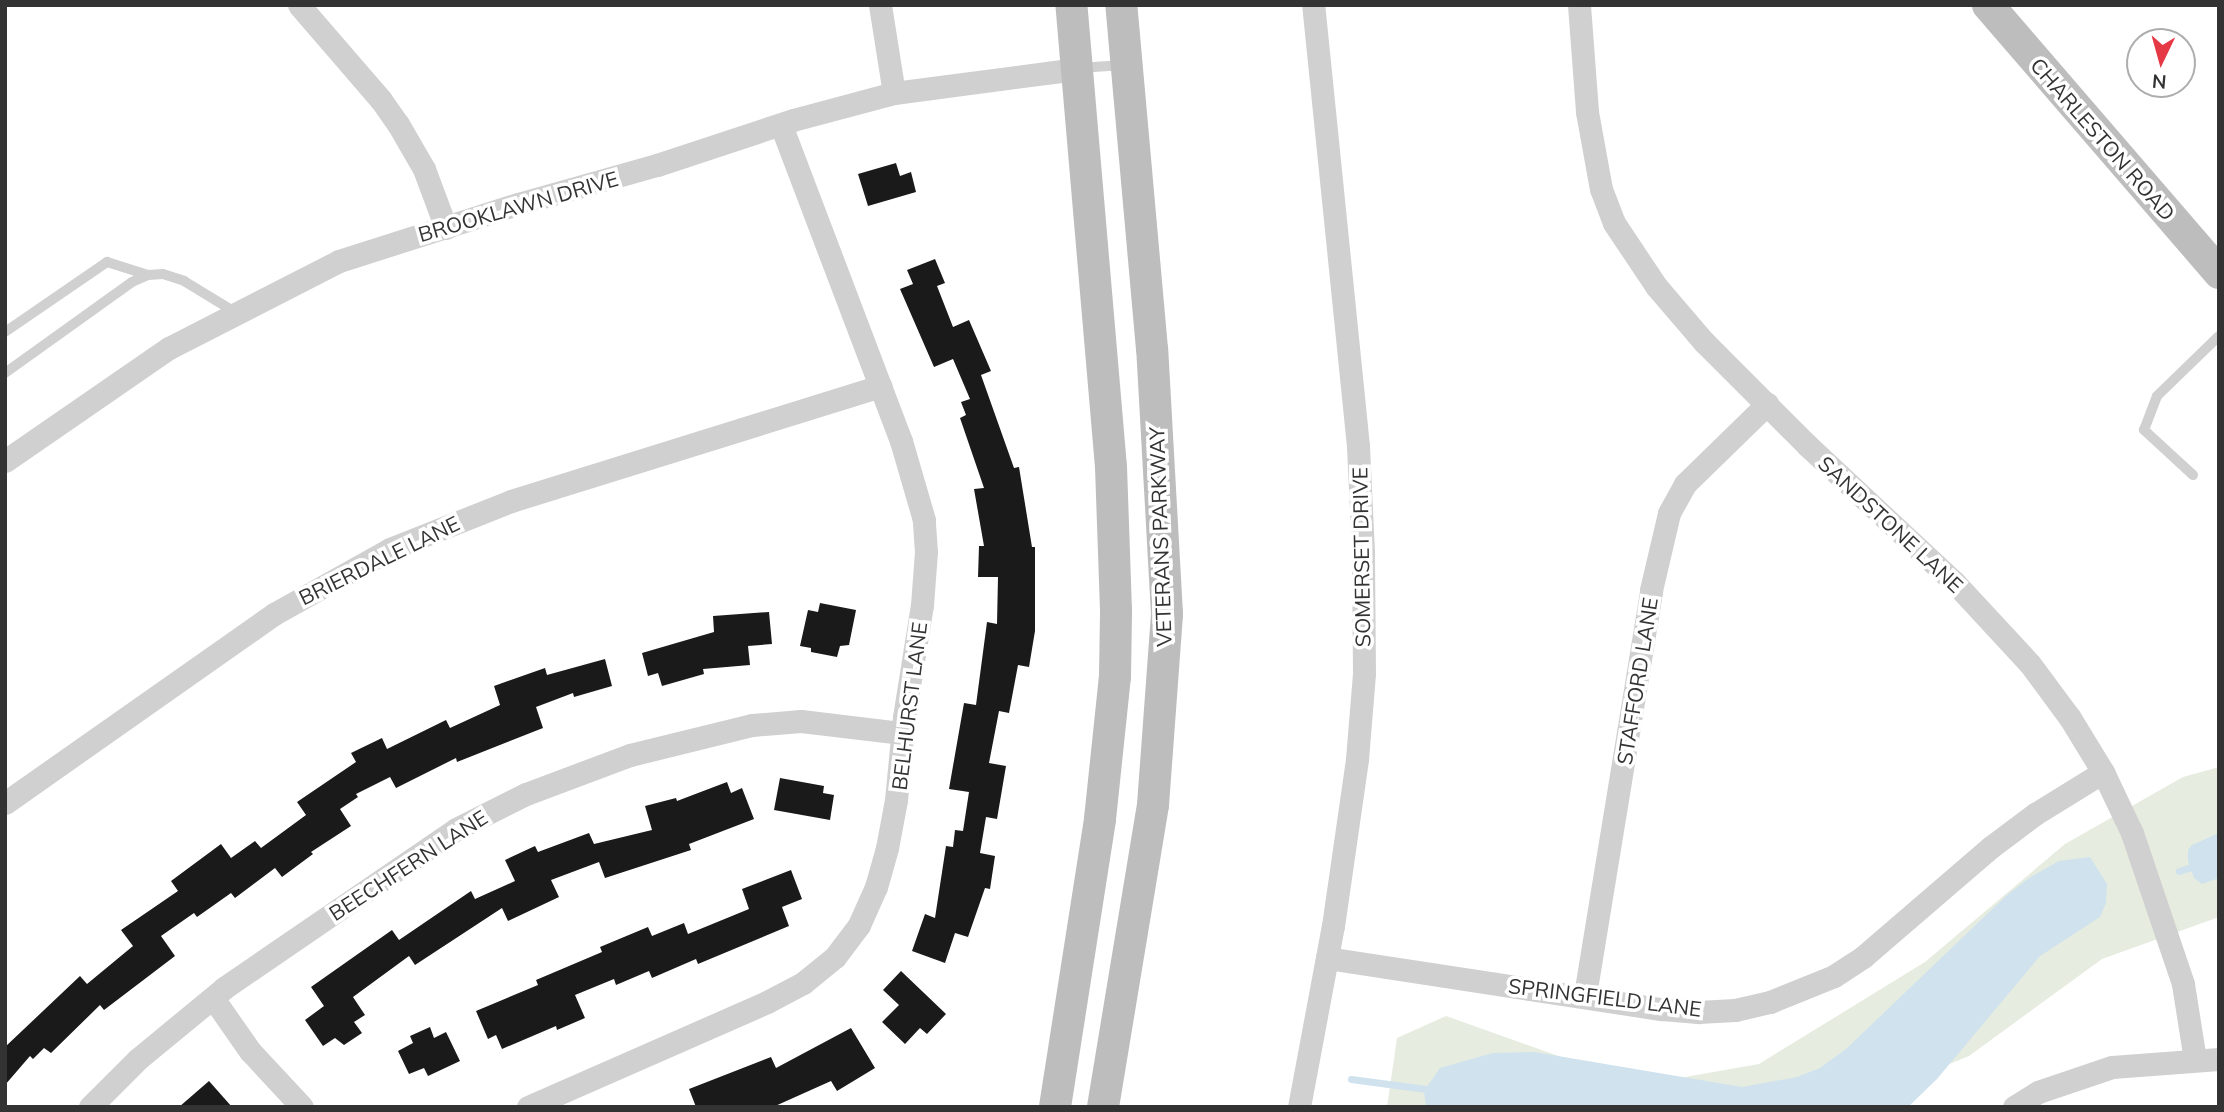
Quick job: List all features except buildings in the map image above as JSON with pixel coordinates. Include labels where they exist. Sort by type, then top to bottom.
[{"type":"main road","points":[[1055,1107],[1092,878],[1115,664],[1111,467],[1070,5]]},
{"type":"main road","name":"VETERANS PARKWAY","points":[[1103,1107],[1153,805],[1167,614],[1152,349],[1121,5]]},
{"type":"main road","name":"CHARLESTON ROAD","points":[[1988,5],[2219,273]]},
{"type":"street","points":[[299,5],[381,100],[398,124],[424,169],[446,228]]},
{"type":"street","points":[[880,5],[894,93]]},
{"type":"street","name":"SOMERSET DRIVE","points":[[1299,1107],[1328,958],[1362,715],[1363,552],[1355,414],[1313,5]]},
{"type":"street","name":"SANDSTONE LANE","points":[[1579,5],[1587,112],[1601,188],[1614,223],[1649,276],[1680,314],[1767,404],[1955,583],[2006,637],[2051,691],[2103,772],[2132,833],[2174,953],[2185,997],[2195,1060]]},
{"type":"street","name":"BROOKLAWN DRIVE","points":[[5,461],[129,373],[235,312],[339,261],[781,125],[894,93],[1076,69]]},
{"type":"street","name":"BELHURST LANE","points":[[528,1107],[767,1002],[803,982],[835,957],[859,925],[876,887],[897,800],[902,733],[922,605],[925,531],[901,441],[781,125]]},
{"type":"street","name":"BRIERDALE LANE","points":[[5,803],[274,614],[390,549],[511,501],[880,386]]},
{"type":"street","name":"STAFFORD LANE","points":[[1585,995],[1651,590],[1669,513],[1685,484],[1767,404]]},
{"type":"street","name":"BEECHFERN LANE","points":[[90,1107],[138,1059],[212,998],[456,829],[562,780],[663,746],[752,725],[802,721],[902,733]]},
{"type":"street","name":"SPRINGFIELD LANE","points":[[1328,958],[1585,995],[1625,1004],[1698,1012],[1735,1010],[1803,991],[1863,957],[1966,867],[2035,814],[2103,772]]},
{"type":"street","points":[[212,998],[250,1051],[302,1107]]},
{"type":"street","points":[[2014,1107],[2038,1092],[2112,1067],[2219,1059]]},
{"type":"lane","points":[[1076,69],[1125,65]]},
{"type":"lane","points":[[5,332],[107,262],[148,275]]},
{"type":"lane","points":[[5,373],[132,282],[148,275],[163,274],[184,281],[235,312]]},
{"type":"lane","points":[[2193,475],[2144,430],[2157,396],[2219,336]]},
{"type":"shaded area","points":[[2219,767],[2219,917],[2102,959],[1969,1056],[1844,1107],[1387,1107],[1397,1038],[1446,1016],[1640,1085],[1759,1064],[1925,962],[2065,844],[2183,777]]},
{"type":"water","points":[[2219,833],[2219,878],[2202,884],[2194,878],[2188,861],[2188,850],[2192,845]]},
{"type":"water","points":[[2090,857],[2107,884],[2106,903],[2100,917],[2040,956],[1937,1079],[1908,1107],[1426,1107],[1424,1091],[1440,1068],[1493,1053],[1534,1052],[1742,1087],[1797,1077],[1820,1068],[1846,1049],[2007,895],[2029,878],[2059,861]]},
{"type":"waterway","points":[[2179,871],[2198,865]]},
{"type":"waterway","points":[[1351,1079],[1433,1090]]}]
